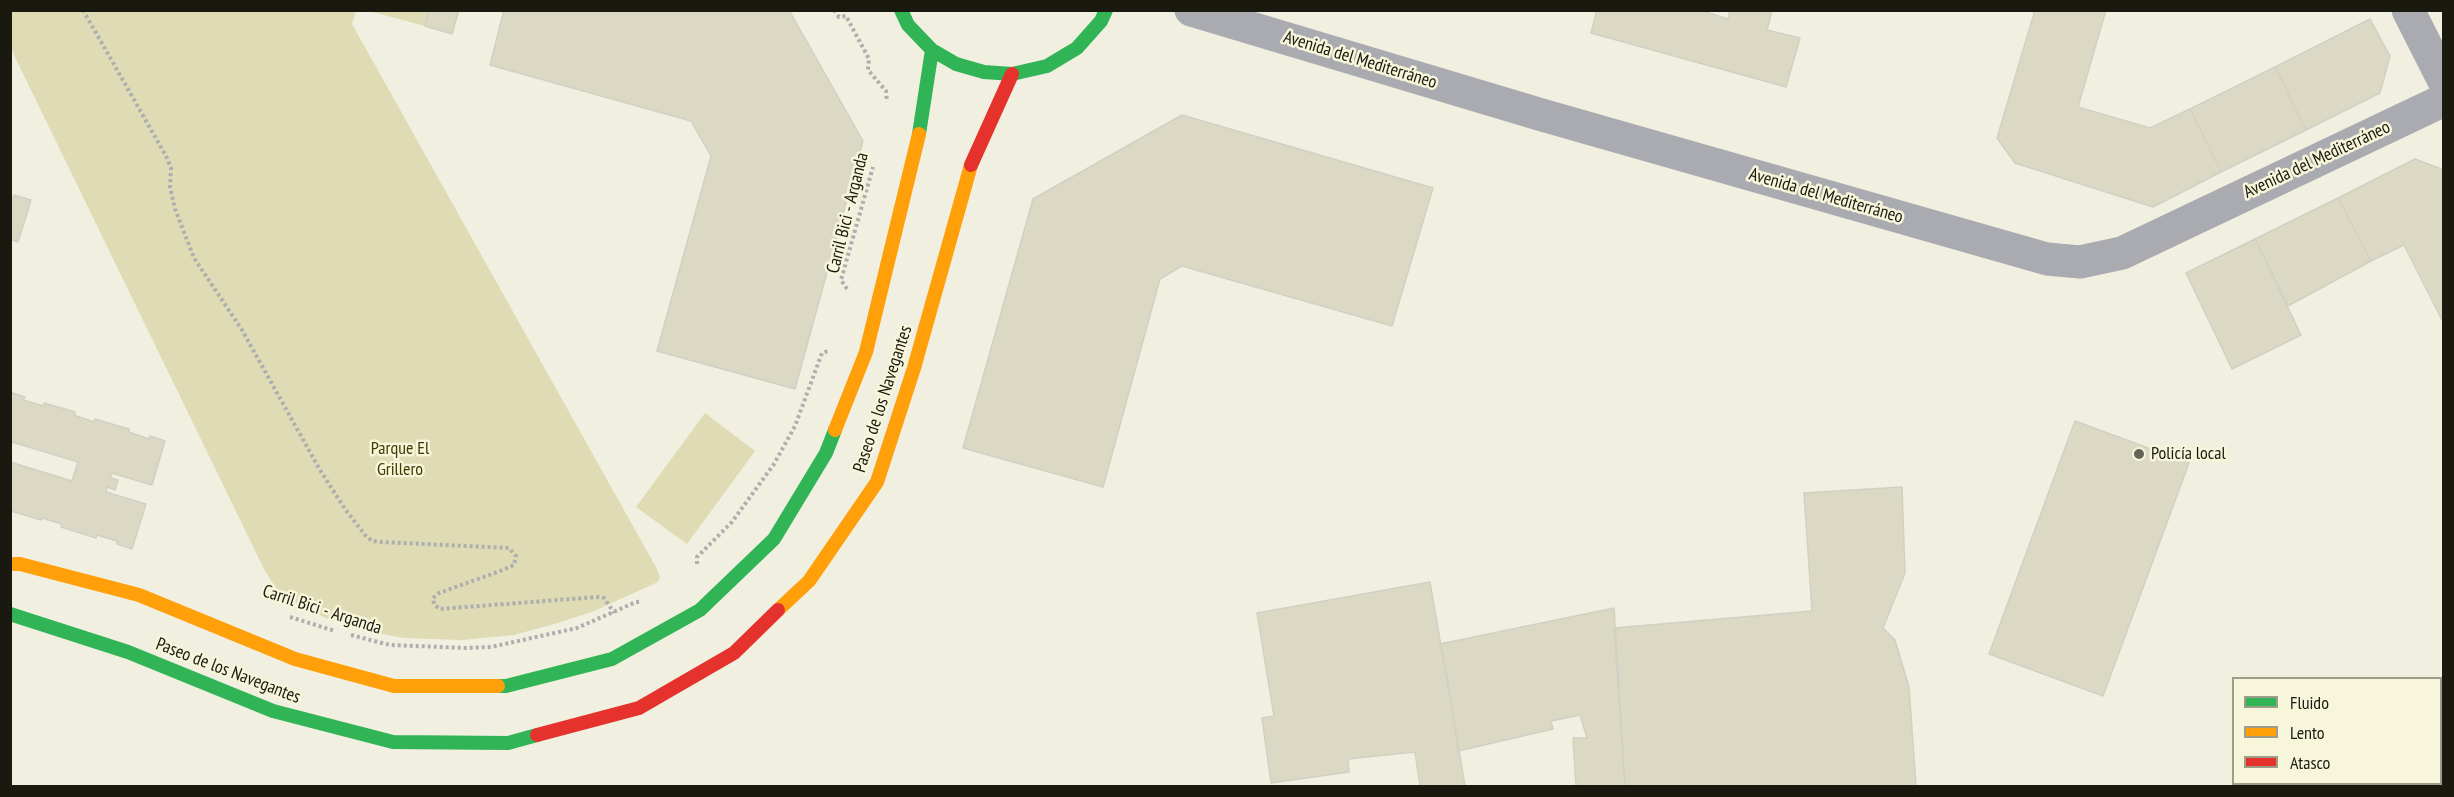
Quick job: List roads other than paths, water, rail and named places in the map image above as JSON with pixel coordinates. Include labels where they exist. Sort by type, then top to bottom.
[{"type":"main road","points":[[901,10],[908,25],[932,50],[956,64],[974,70],[1012,74],[1047,66],[1077,48],[1101,21],[1106,10]]},
{"type":"main road","name":"Paseo de los Navegantes","points":[[10,564],[20,564],[139,595],[295,659],[394,686],[506,686],[612,659],[634,647],[700,610],[774,540],[826,453],[866,352],[918,142],[932,50]]},
{"type":"main road","name":"Paseo de los Navegantes","points":[[10,614],[128,652],[273,711],[393,742],[508,743],[639,708],[734,653],[809,581],[877,482],[914,368],[972,161],[1012,74]]},
{"type":"street","name":"Avenida del Mediterráneo","points":[[1191,10],[1542,115],[2035,256],[2079,262],[2122,253],[2444,100]]},
{"type":"street","points":[[2408,10],[2444,81]]},
{"type":"place","name":"Policía local","points":[[2139,454]]},
{"type":"park label","name":"Parque El Grillero","points":[[400,459]]}]
